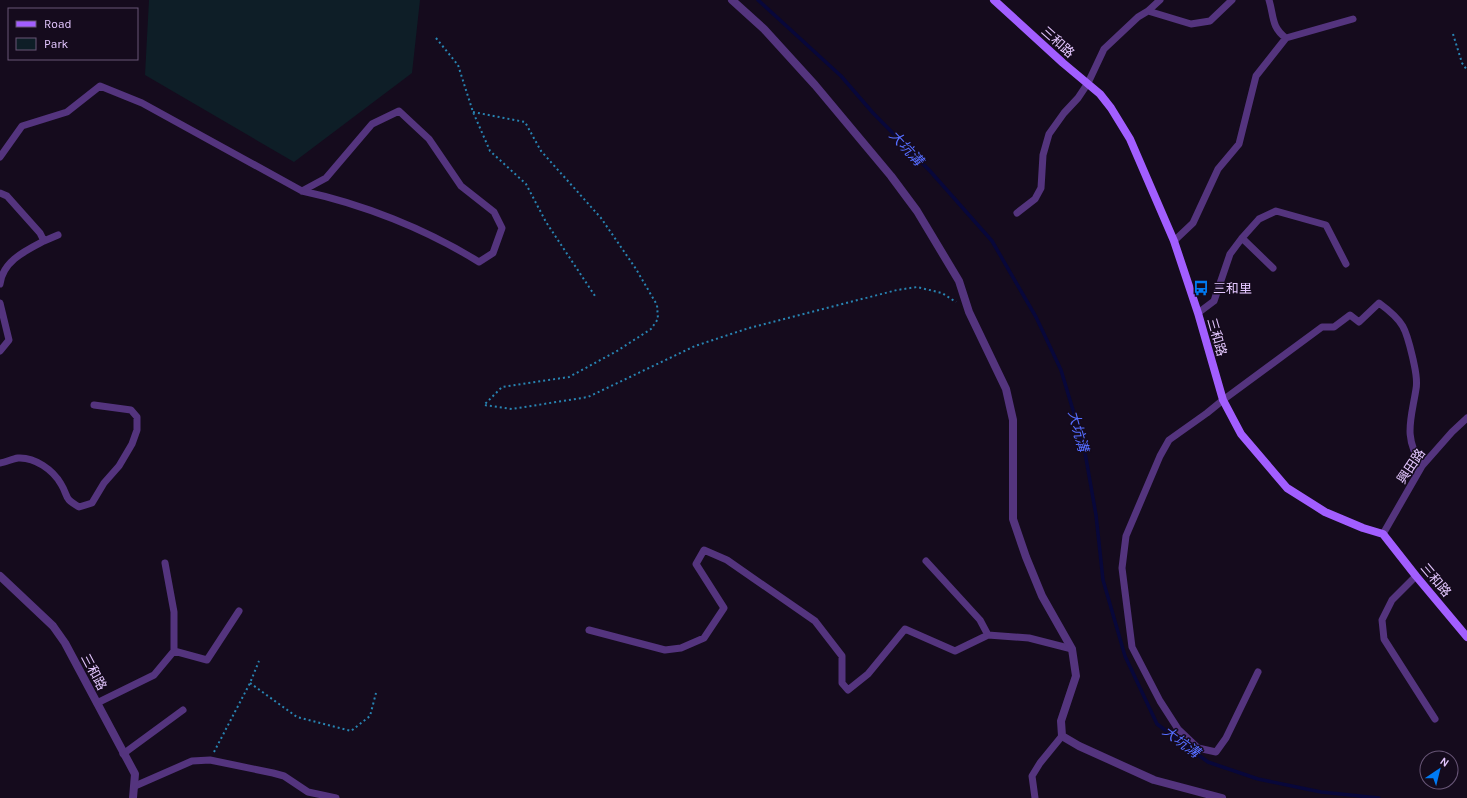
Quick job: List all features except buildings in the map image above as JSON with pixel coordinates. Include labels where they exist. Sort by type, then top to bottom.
[{"type":"main road","name":"三和路","points":[[994,0],[1063,63],[1100,94],[1111,108],[1130,139],[1174,241],[1198,313],[1223,400],[1241,434],[1287,488],[1325,512],[1363,528],[1383,534],[1467,637]]},
{"type":"street","points":[[732,0],[764,29],[815,85],[891,176],[917,211],[959,281],[969,312],[1006,389],[1013,420],[1013,519],[1026,557],[1042,596],[1072,649],[1076,676],[1061,721],[1062,736],[1154,780],[1222,798]]},
{"type":"street","name":"三和路","points":[[0,576],[52,626],[65,643],[134,774],[135,786],[132,797]]},
{"type":"lane","points":[[1017,213],[1035,199],[1041,188],[1042,155],[1049,134],[1088,83],[1104,49],[1138,17],[1148,11],[1160,0]]},
{"type":"lane","points":[[1148,11],[1191,24],[1210,21],[1232,0]]},
{"type":"lane","points":[[1269,0],[1272,15],[1279,33],[1286,38]]},
{"type":"lane","points":[[1174,241],[1193,223],[1218,169],[1239,144],[1256,76],[1286,38],[1354,19]]},
{"type":"lane","points":[[0,157],[22,126],[67,112],[100,86],[142,103],[302,191],[319,194],[389,217],[460,250],[479,262],[493,253],[502,228],[494,212],[461,186],[429,139],[399,111],[372,124],[326,178],[302,191]]},
{"type":"lane","points":[[0,193],[7,196],[40,233],[44,241]]},
{"type":"lane","points":[[1198,313],[1214,301],[1230,254],[1242,238],[1259,219],[1276,211],[1326,225],[1346,264]]},
{"type":"lane","points":[[0,284],[1,276],[10,262],[21,253],[58,235]]},
{"type":"lane","points":[[1242,238],[1273,268]]},
{"type":"lane","points":[[0,303],[10,340],[0,351]]},
{"type":"lane","points":[[1258,672],[1226,738],[1216,752],[1198,748],[1178,729],[1160,701],[1132,647],[1122,568],[1126,536],[1160,456],[1169,440],[1322,327],[1334,327],[1350,315],[1359,322],[1380,303],[1395,315],[1407,334],[1410,344],[1416,371],[1417,388],[1409,424],[1412,445],[1422,466]]},
{"type":"lane","points":[[0,463],[18,458],[29,459],[40,463],[52,472],[59,480],[71,503],[79,507],[92,503],[104,483],[119,466],[132,444],[138,430],[137,417],[131,410],[94,404]]},
{"type":"lane","name":"興田路","points":[[1383,534],[1422,466],[1452,432],[1467,418]]},
{"type":"lane","points":[[589,630],[665,650],[681,648],[704,638],[724,608],[696,564],[704,550],[727,560],[815,622],[842,656],[842,683],[848,690],[868,674],[905,629],[955,651],[988,635],[1029,638],[1072,649]]},
{"type":"lane","points":[[926,561],[980,620],[988,635]]},
{"type":"lane","points":[[97,703],[154,675],[174,652],[174,612],[164,563]]},
{"type":"lane","points":[[1416,576],[1392,600],[1382,620],[1384,638],[1435,719]]},
{"type":"lane","points":[[174,652],[207,660],[239,611]]},
{"type":"lane","points":[[123,754],[183,710]]},
{"type":"lane","points":[[1035,798],[1032,776],[1040,763],[1062,736]]},
{"type":"lane","points":[[135,786],[192,761],[210,760],[284,776],[308,792],[336,798]]},
{"type":"path","points":[[1453,34],[1462,63],[1467,70]]},
{"type":"path","points":[[436,38],[458,65],[473,112],[490,151],[526,184],[546,222],[595,296]]},
{"type":"path","points":[[473,112],[525,122],[541,151],[600,218],[636,269],[657,305],[658,319],[651,329],[617,351],[569,377],[502,387],[484,405],[512,409],[588,397],[695,346],[749,328],[917,286],[942,293],[969,312]]},
{"type":"path","points":[[210,760],[250,683],[259,661]]},
{"type":"path","points":[[250,683],[297,717],[351,731],[370,716],[376,693]]},
{"type":"green space","points":[[149,0],[420,0],[412,73],[294,162],[145,75]]},
{"type":"waterway","name":"大坑溝","points":[[758,0],[841,76],[873,113],[930,171],[992,241],[1036,317],[1061,370],[1084,447],[1096,515],[1103,580],[1125,656],[1157,724],[1208,762],[1258,779],[1321,792],[1379,798]]},
{"type":"place","name":"三和里","points":[[1201,288]]}]
